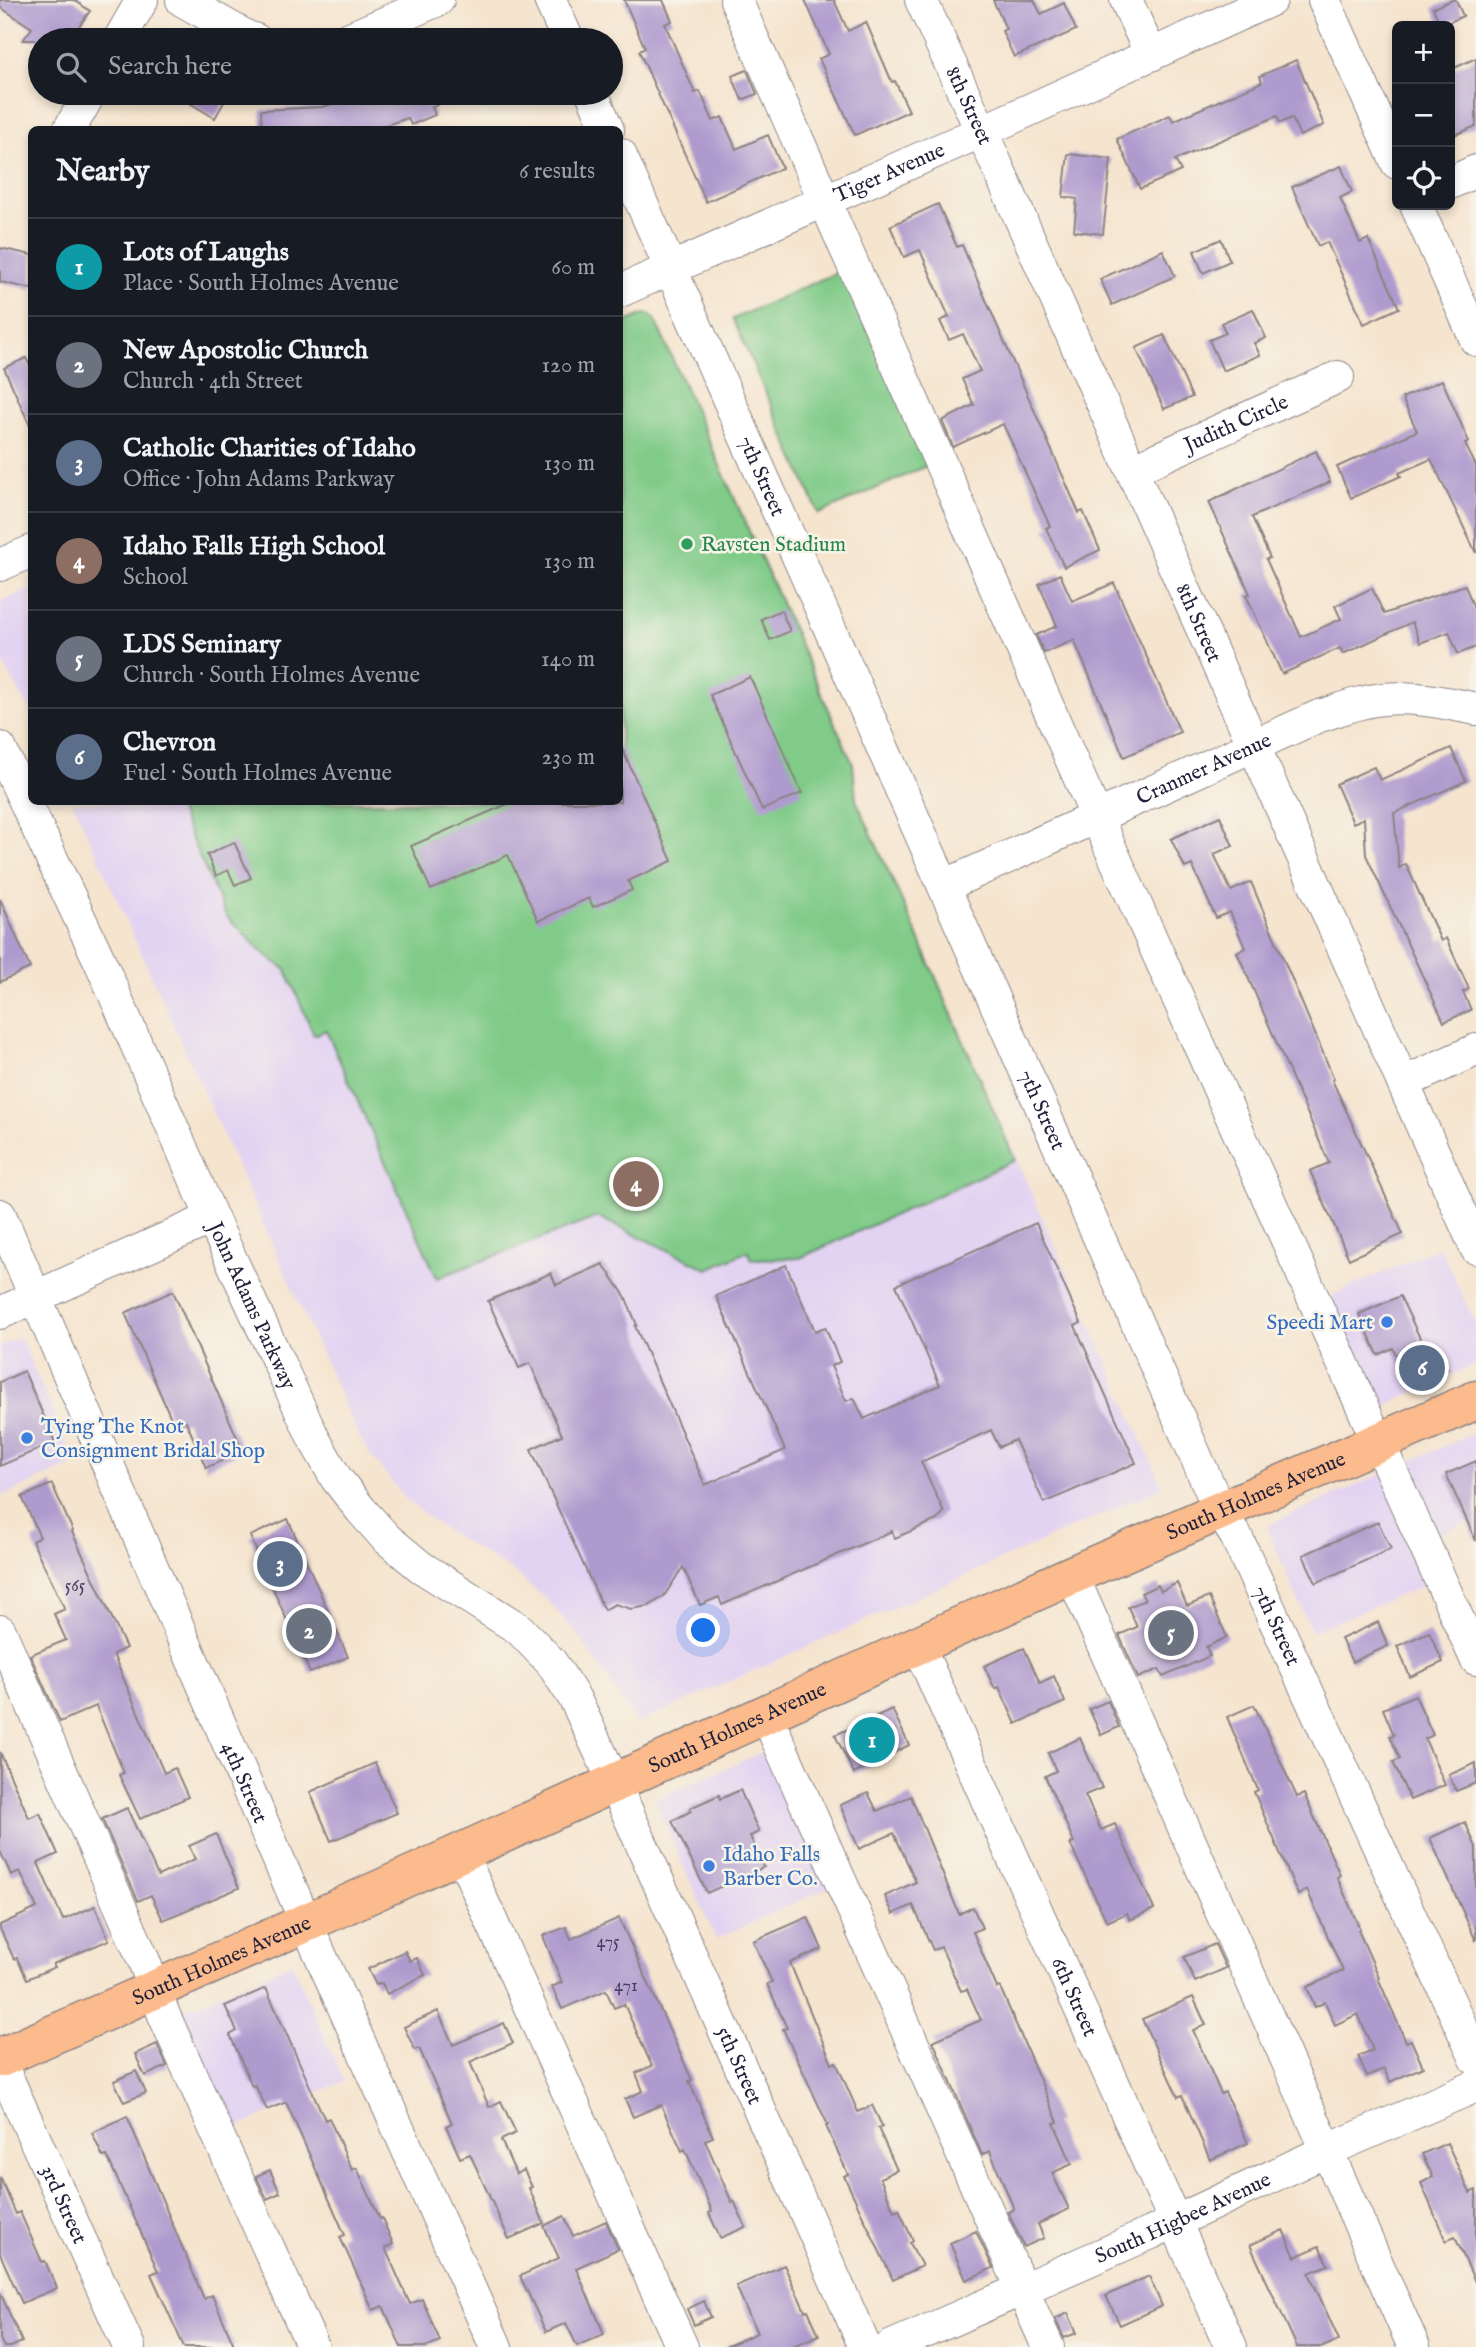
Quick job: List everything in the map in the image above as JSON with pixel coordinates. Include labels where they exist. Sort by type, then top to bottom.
[{"type":"main road","name":"South Holmes Avenue","points":[[0,2060],[1072,1575],[1476,1400]]},
{"type":"street","points":[[126,28],[142,0]]},
{"type":"street","points":[[182,0],[231,28]]},
{"type":"street","points":[[373,28],[438,0]]},
{"type":"street","points":[[550,0],[563,28]]},
{"type":"street","points":[[736,0],[1097,817],[1476,1659]]},
{"type":"street","name":"8th Street","points":[[921,0],[1476,1248]]},
{"type":"street","points":[[1126,0],[1151,55]]},
{"type":"street","name":"Tiger Avenue","points":[[623,290],[982,132],[1271,0]]},
{"type":"street","points":[[1324,0],[1392,152]]},
{"type":"street","points":[[71,126],[83,105]]},
{"type":"street","points":[[597,105],[606,126]]},
{"type":"street","name":"7th Street","points":[[623,161],[1220,1511],[1236,1536],[1476,2059]]},
{"type":"street","points":[[1455,181],[1476,171]]},
{"type":"street","points":[[1418,210],[1476,340]]},
{"type":"street","name":"Judith Circle","points":[[1132,470],[1338,377]]},
{"type":"street","points":[[0,565],[28,553]]},
{"type":"street","name":"Cranmer Avenue","points":[[944,886],[1319,716],[1362,702],[1425,698],[1476,709]]},
{"type":"street","name":"John Adams Parkway","points":[[0,748],[98,956],[212,1218],[314,1439],[336,1478],[386,1538],[421,1567],[485,1605],[519,1629],[551,1662],[575,1699],[614,1782]]},
{"type":"street","points":[[1404,1083],[1476,1050]]},
{"type":"street","name":"4th Street","points":[[0,1215],[306,1923],[496,2347]]},
{"type":"street","points":[[0,1313],[212,1218]]},
{"type":"street","points":[[1072,1575],[1414,2347]]},
{"type":"street","points":[[0,1631],[154,1990],[313,2347]]},
{"type":"street","name":"6th Street","points":[[918,1645],[1231,2347]]},
{"type":"street","points":[[766,1714],[1048,2347]]},
{"type":"street","name":"5th Street","points":[[614,1782],[865,2347]]},
{"type":"street","points":[[461,1853],[682,2347]]},
{"type":"street","name":"3rd Street","points":[[0,2060],[129,2347]]},
{"type":"street","name":"South Higbee Avenue","points":[[890,2347],[1023,2291],[1476,2085]]},
{"type":"shaded area","points":[[644,314],[654,318],[853,764],[856,800],[1163,1487],[637,1723],[580,1638],[547,1600],[511,1570],[445,1530],[421,1512],[403,1496],[369,1453],[358,1435],[74,805],[623,805],[623,324]]},
{"type":"shaded area","points":[[28,589],[28,708],[0,657],[0,602]]},
{"type":"shaded area","points":[[1440,1247],[1476,1325],[1476,1364],[1373,1411],[1321,1300]]},
{"type":"shaded area","points":[[20,1337],[75,1464],[0,1497],[0,1346]]},
{"type":"shaded area","points":[[1476,1432],[1476,1518],[1431,1538],[1398,1467]]},
{"type":"shaded area","points":[[1384,1473],[1432,1582],[1312,1632],[1268,1531],[1270,1524]]},
{"type":"shaded area","points":[[774,1747],[836,1884],[716,1939],[654,1800]]},
{"type":"shaded area","points":[[292,1963],[344,2081],[225,2133],[173,2015]]},
{"type":"green space","points":[[842,270],[929,465],[819,514],[733,319]]},
{"type":"green space","points":[[644,314],[654,318],[853,764],[856,800],[1015,1160],[800,1258],[752,1259],[748,1251],[708,1269],[598,1217],[437,1278],[326,1030],[314,1035],[286,970],[262,952],[226,916],[176,805],[623,805],[623,324]]},
{"type":"building","points":[[0,0],[74,0],[90,11],[78,28],[32,28],[0,7]]},
{"type":"building","points":[[624,0],[663,0],[672,21],[665,24],[695,93],[700,91],[713,121],[722,117],[736,149],[768,135],[782,168],[706,202],[639,51],[645,48]]},
{"type":"building","points":[[805,0],[834,0],[848,31],[866,22],[892,82],[895,81],[909,111],[855,135],[819,59],[829,54]]},
{"type":"building","points":[[993,0],[1034,0],[1041,14],[1064,3],[1076,30],[1014,57],[1002,31],[1006,29]]},
{"type":"building","points":[[1456,0],[1463,16],[1452,21],[1439,21],[1433,8]]},
{"type":"building","points":[[1476,58],[1476,126],[1455,135],[1455,84],[1455,68]]},
{"type":"building","points":[[1296,60],[1324,125],[1300,136],[1292,118],[1280,123],[1277,116],[1175,160],[1181,171],[1140,189],[1117,139],[1170,115],[1173,121],[1262,82],[1260,76]]},
{"type":"building","points":[[747,70],[757,94],[742,100],[732,76]]},
{"type":"building","points":[[193,105],[222,105],[215,118]]},
{"type":"building","points":[[436,105],[432,107],[435,115],[411,125],[408,118],[383,126],[262,126],[261,110]]},
{"type":"building","points":[[1068,154],[1111,159],[1103,234],[1074,231],[1077,199],[1063,197]]},
{"type":"building","points":[[1341,166],[1352,192],[1340,198],[1360,243],[1368,239],[1399,308],[1364,324],[1327,242],[1318,246],[1292,187]]},
{"type":"building","points":[[938,204],[957,247],[962,245],[1079,513],[1083,511],[1100,550],[1064,567],[1046,528],[1050,526],[1003,424],[953,447],[942,421],[974,405],[962,379],[980,371],[963,334],[949,340],[940,321],[949,317],[920,250],[904,257],[890,226]]},
{"type":"building","points":[[1221,239],[1230,261],[1203,273],[1194,251]]},
{"type":"building","points":[[0,248],[28,254],[28,288],[0,282]]},
{"type":"building","points":[[1163,250],[1175,276],[1112,305],[1100,279]]},
{"type":"building","points":[[1253,309],[1266,338],[1254,343],[1260,355],[1223,371],[1209,340],[1226,333],[1221,323]]},
{"type":"building","points":[[1164,335],[1192,397],[1164,409],[1136,348]]},
{"type":"building","points":[[26,358],[28,362],[28,421],[4,368]]},
{"type":"building","points":[[1442,380],[1469,442],[1465,444],[1476,466],[1476,553],[1431,459],[1399,473],[1401,476],[1351,498],[1337,467],[1417,431],[1402,398]]},
{"type":"building","points":[[1316,451],[1330,482],[1252,517],[1270,558],[1266,559],[1301,637],[1341,619],[1335,606],[1372,588],[1384,614],[1465,585],[1476,614],[1476,647],[1458,654],[1449,632],[1420,643],[1412,622],[1343,654],[1340,648],[1282,674],[1246,595],[1250,594],[1209,502]]},
{"type":"building","points":[[1060,574],[1072,601],[1114,583],[1180,732],[1124,757],[1074,640],[1044,653],[1036,635],[1057,626],[1039,584]]},
{"type":"building","points":[[781,610],[790,631],[770,640],[761,619]]},
{"type":"building","points":[[750,677],[802,793],[762,810],[710,695]]},
{"type":"building","points":[[1451,748],[1466,781],[1394,813],[1399,868],[1406,864],[1441,941],[1446,938],[1469,989],[1463,992],[1471,1010],[1444,1022],[1366,855],[1364,818],[1353,823],[1336,784],[1374,767],[1380,780]]},
{"type":"building","points":[[623,751],[672,861],[628,881],[632,890],[593,907],[589,898],[538,921],[508,855],[431,890],[411,846],[505,805],[623,805]]},
{"type":"building","points":[[1220,816],[1233,846],[1214,854],[1231,891],[1251,882],[1334,1079],[1332,1080],[1403,1234],[1349,1259],[1310,1171],[1329,1163],[1237,952],[1245,948],[1230,912],[1216,918],[1192,865],[1185,868],[1171,839]]},
{"type":"building","points":[[234,842],[251,878],[235,885],[228,870],[216,876],[207,855]]},
{"type":"building","points":[[0,899],[30,968],[0,982]]},
{"type":"building","points":[[1036,1223],[1081,1323],[1075,1326],[1136,1463],[1044,1503],[1015,1440],[999,1447],[991,1430],[921,1462],[944,1512],[937,1520],[895,1538],[892,1531],[722,1605],[719,1597],[700,1605],[683,1567],[664,1596],[649,1606],[631,1609],[615,1604],[604,1610],[531,1449],[562,1435],[530,1363],[519,1368],[488,1301],[551,1273],[556,1285],[603,1264],[625,1296],[637,1325],[635,1326],[705,1485],[785,1450],[716,1296],[786,1265],[815,1331],[825,1327],[840,1362],[831,1366],[846,1401],[854,1398],[864,1419],[940,1385],[896,1285]]},
{"type":"building","points":[[173,1291],[243,1451],[206,1468],[186,1421],[174,1425],[125,1313]]},
{"type":"building","points":[[1400,1296],[1426,1351],[1437,1346],[1448,1369],[1410,1386],[1393,1348],[1378,1355],[1359,1314]]},
{"type":"building","points":[[24,1371],[55,1442],[0,1466],[0,1382]]},
{"type":"building","points":[[1476,1461],[1476,1541],[1446,1474]]},
{"type":"building","points":[[52,1484],[126,1648],[113,1654],[164,1773],[175,1768],[188,1797],[140,1819],[119,1775],[124,1773],[96,1706],[60,1722],[30,1655],[66,1640],[54,1614],[65,1609],[32,1541],[40,1537],[22,1497]]},
{"type":"building","points":[[288,1519],[348,1657],[310,1673],[250,1536]]},
{"type":"building","points":[[1378,1522],[1391,1549],[1316,1583],[1303,1555]]},
{"type":"building","points":[[1177,1583],[1187,1606],[1209,1597],[1227,1637],[1206,1647],[1210,1656],[1163,1677],[1159,1669],[1138,1678],[1119,1635],[1137,1627],[1128,1607],[1145,1600],[1141,1593],[1158,1585],[1161,1591]]},
{"type":"building","points":[[1378,1622],[1388,1646],[1352,1662],[1341,1639]]},
{"type":"building","points":[[1429,1632],[1443,1662],[1410,1677],[1397,1646]]},
{"type":"building","points":[[1024,1648],[1040,1683],[1054,1676],[1065,1702],[1016,1724],[999,1687],[995,1689],[984,1666]]},
{"type":"building","points":[[1415,1695],[1433,1735],[1425,1739],[1445,1785],[1410,1800],[1393,1762],[1400,1759],[1383,1709]]},
{"type":"building","points":[[1108,1701],[1119,1727],[1101,1735],[1089,1709]]},
{"type":"building","points":[[1254,1705],[1297,1797],[1304,1794],[1340,1875],[1337,1877],[1378,1978],[1406,2042],[1411,2040],[1423,2067],[1390,2082],[1384,2069],[1367,2076],[1358,2056],[1373,2050],[1358,2014],[1335,2025],[1325,2002],[1315,2007],[1307,1987],[1343,1971],[1307,1890],[1298,1895],[1254,1792],[1258,1790],[1227,1717]]},
{"type":"building","points":[[892,1709],[909,1745],[854,1774],[835,1735]]},
{"type":"building","points":[[1080,1738],[1102,1788],[1085,1795],[1101,1830],[1115,1824],[1154,1909],[1130,1920],[1127,1913],[1107,1922],[1070,1844],[1074,1842],[1045,1776],[1056,1771],[1048,1753]]},
{"type":"building","points":[[0,1752],[29,1818],[40,1813],[58,1854],[38,1863],[63,1920],[95,1906],[109,1940],[53,1964],[55,1967],[27,1979],[0,1929],[0,1925],[37,1908],[20,1871],[11,1875],[0,1851]]},
{"type":"building","points":[[375,1763],[397,1813],[331,1841],[310,1792]]},
{"type":"building","points":[[1476,1763],[1476,1783],[1456,1791],[1449,1775]]},
{"type":"building","points":[[740,1790],[759,1832],[750,1836],[764,1867],[707,1893],[672,1821],[691,1811],[690,1808],[719,1795],[720,1799]]},
{"type":"building","points":[[868,1793],[877,1811],[911,1796],[959,1914],[973,1907],[982,1928],[973,1932],[997,1988],[1000,1987],[1058,2122],[1054,2123],[1072,2164],[1052,2173],[1069,2209],[1038,2224],[1044,2238],[1024,2247],[1008,2212],[1014,2209],[990,2151],[982,2155],[933,2041],[981,2020],[967,1989],[961,1991],[941,1947],[933,1950],[913,1905],[893,1914],[885,1896],[916,1882],[894,1833],[859,1849],[840,1805]]},
{"type":"building","points":[[127,1808],[158,1876],[195,1859],[189,1846],[216,1834],[239,1888],[163,1920],[151,1895],[138,1901],[102,1819]]},
{"type":"building","points":[[1465,1822],[1476,1847],[1476,1941],[1430,1838]]},
{"type":"building","points":[[808,1917],[822,1949],[790,1963],[832,2064],[836,2062],[858,2112],[872,2105],[882,2126],[878,2128],[897,2170],[880,2178],[894,2211],[899,2209],[913,2241],[910,2243],[922,2266],[893,2280],[844,2176],[848,2174],[826,2126],[828,2125],[783,2029],[787,2028],[767,1984],[772,1982],[753,1941]]},
{"type":"building","points":[[619,1918],[692,2080],[689,2081],[713,2137],[705,2140],[732,2203],[734,2201],[746,2227],[720,2238],[709,2213],[712,2211],[685,2149],[682,2151],[661,2105],[633,2117],[625,2099],[643,2091],[636,2073],[652,2066],[624,2004],[614,2008],[606,1990],[562,2009],[552,1987],[562,1982],[543,1936],[566,1927],[571,1939]]},
{"type":"building","points":[[1215,1944],[1226,1968],[1195,1982],[1184,1957]]},
{"type":"building","points":[[405,1951],[410,1961],[417,1958],[425,1975],[387,1994],[382,1983],[376,1985],[368,1969]]},
{"type":"building","points":[[266,1988],[325,2120],[329,2118],[352,2170],[357,2168],[380,2219],[382,2218],[393,2244],[385,2248],[410,2304],[422,2299],[440,2341],[426,2347],[401,2347],[383,2306],[373,2310],[340,2237],[345,2235],[286,2102],[267,2110],[255,2085],[252,2086],[230,2035],[237,2031],[225,2006]]},
{"type":"building","points":[[1193,1997],[1206,2025],[1193,2030],[1221,2094],[1225,2092],[1248,2143],[1210,2160],[1182,2095],[1178,2097],[1142,2019]]},
{"type":"building","points":[[438,2011],[453,2045],[504,2023],[513,2043],[470,2062],[489,2107],[501,2101],[516,2133],[501,2140],[516,2174],[524,2170],[544,2223],[509,2239],[470,2154],[460,2158],[446,2126],[452,2123],[419,2048],[415,2050],[404,2027]]},
{"type":"building","points":[[157,2044],[167,2066],[145,2076],[135,2054]]},
{"type":"building","points":[[136,2071],[146,2093],[124,2102],[114,2081]]},
{"type":"building","points":[[127,2116],[204,2299],[212,2295],[235,2347],[184,2347],[151,2274],[158,2271],[107,2156],[103,2157],[92,2133]]},
{"type":"building","points":[[1447,2143],[1470,2193],[1476,2190],[1476,2284],[1455,2237],[1446,2241],[1421,2183],[1433,2177],[1422,2154]]},
{"type":"building","points":[[270,2170],[280,2193],[267,2199],[256,2176]]},
{"type":"building","points":[[0,2177],[16,2214],[20,2212],[42,2262],[45,2261],[57,2288],[22,2303],[0,2254]]},
{"type":"building","points":[[564,2216],[573,2236],[606,2221],[618,2249],[576,2268],[604,2334],[577,2346],[566,2323],[546,2332],[520,2276],[559,2258],[544,2226]]},
{"type":"building","points":[[1283,2230],[1295,2257],[1319,2246],[1328,2265],[1309,2273],[1339,2340],[1323,2347],[1297,2347],[1250,2245]]},
{"type":"building","points":[[976,2231],[993,2268],[966,2280],[950,2243]]},
{"type":"building","points":[[784,2265],[819,2335],[791,2347],[725,2347],[757,2333],[736,2286]]},
{"type":"building","points":[[1149,2276],[1162,2306],[1120,2325],[1106,2296]]},
{"type":"building","points":[[0,2292],[22,2342],[11,2347],[4,2347],[0,2339]]},
{"type":"building","points":[[704,2301],[711,2317],[694,2325],[687,2309]]},
{"type":"building","points":[[1068,2313],[1077,2333],[1064,2338],[1055,2319]]},
{"type":"place","name":"Ravsten Stadium","points":[[687,544]]},
{"type":"place","name":"Idaho Falls High School","points":[[636,1184]]},
{"type":"place","name":"Speedi Mart","points":[[1387,1322]]},
{"type":"place","name":"Chevron","points":[[1422,1368]]},
{"type":"place","name":"Tying The Knot Consignment Bridal Shop","points":[[27,1438]]},
{"type":"place","name":"Catholic Charities of Idaho","points":[[280,1564]]},
{"type":"place","name":"New Apostolic Church","points":[[309,1631]]},
{"type":"place","name":"LDS Seminary","points":[[1171,1633]]},
{"type":"place","name":"Lots of Laughs","points":[[872,1740]]},
{"type":"place","name":"Idaho Falls Barber Co.","points":[[709,1866]]}]
